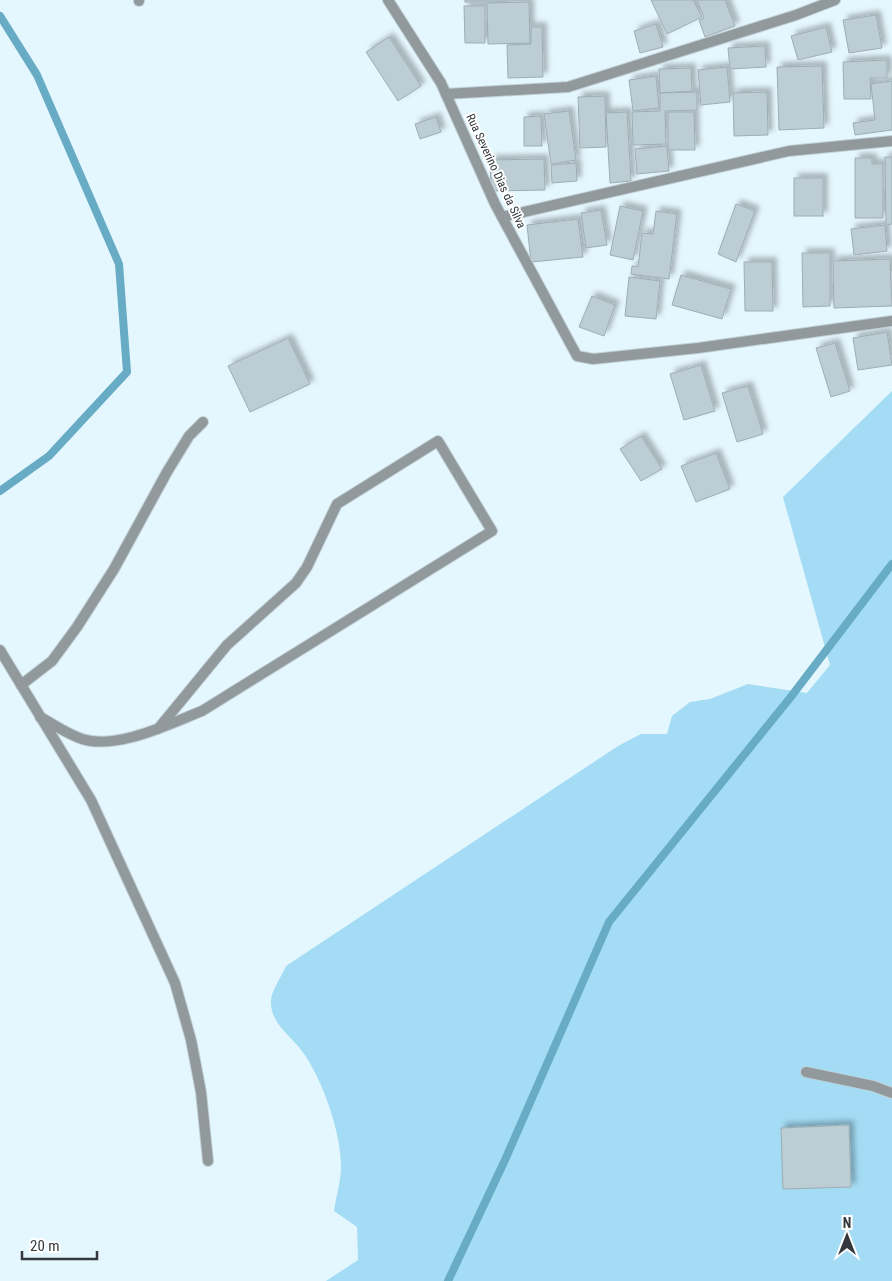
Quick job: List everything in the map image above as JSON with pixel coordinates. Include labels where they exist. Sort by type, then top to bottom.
[{"type":"street","name":"Rua Severino Dias da Silva","points":[[388,0],[446,94],[502,217],[577,356],[593,359],[698,348],[892,321]]},
{"type":"street","points":[[446,94],[568,87],[796,15],[835,0]]},
{"type":"street","points":[[502,217],[789,151],[892,141]]},
{"type":"street","points":[[21,685],[52,661],[77,627],[114,569],[172,464],[190,436],[203,422]]},
{"type":"street","points":[[40,716],[83,739],[130,738],[158,729],[202,711],[492,531],[438,441],[337,504],[307,567],[296,583],[227,645],[158,729]]},
{"type":"street","points":[[0,650],[91,800],[175,983],[191,1040],[201,1092],[208,1161]]},
{"type":"street","points":[[806,1072],[873,1086],[892,1093]]},
{"type":"shaded area","points":[[892,391],[892,1281],[326,1281],[358,1260],[357,1227],[334,1211],[341,1172],[340,1152],[334,1122],[323,1090],[302,1051],[277,1023],[272,1009],[273,993],[286,966],[618,746],[641,734],[667,734],[672,716],[690,702],[710,699],[748,684],[807,693],[830,665],[783,497]]},
{"type":"building","points":[[465,0],[498,0],[498,2],[465,2]]},
{"type":"building","points":[[651,0],[693,0],[702,17],[667,34]]},
{"type":"building","points":[[697,0],[725,0],[735,26],[705,37],[699,20],[704,18]]},
{"type":"building","points":[[529,2],[530,43],[488,44],[487,3]]},
{"type":"building","points":[[464,6],[485,6],[485,43],[465,43]]},
{"type":"building","points":[[876,15],[882,48],[849,53],[843,20]]},
{"type":"building","points":[[656,24],[663,47],[640,53],[634,31]]},
{"type":"building","points":[[531,27],[542,27],[543,77],[508,78],[507,45],[531,44]]},
{"type":"building","points":[[826,27],[832,52],[798,60],[791,36]]},
{"type":"building","points":[[389,37],[421,86],[398,101],[366,52]]},
{"type":"building","points":[[765,46],[766,67],[730,69],[728,48]]},
{"type":"building","points":[[887,60],[887,78],[870,78],[871,99],[844,99],[843,62]]},
{"type":"building","points":[[822,66],[824,128],[779,130],[777,67]]},
{"type":"building","points":[[727,67],[730,102],[701,105],[698,70]]},
{"type":"building","points":[[691,68],[692,91],[660,93],[659,69]]},
{"type":"building","points":[[656,76],[659,108],[633,111],[629,80]]},
{"type":"building","points":[[892,81],[892,130],[855,135],[853,123],[875,120],[871,84]]},
{"type":"building","points":[[697,92],[697,110],[665,111],[666,144],[633,145],[632,112],[660,111],[660,93]]},
{"type":"building","points":[[767,92],[768,135],[734,136],[733,93]]},
{"type":"building","points":[[605,96],[606,147],[580,148],[578,97]]},
{"type":"building","points":[[569,111],[576,160],[551,164],[544,114]]},
{"type":"building","points":[[627,112],[631,181],[610,183],[606,113]]},
{"type":"building","points":[[668,112],[694,112],[695,150],[668,150]]},
{"type":"building","points":[[541,116],[542,146],[524,146],[524,117]]},
{"type":"building","points":[[436,117],[441,132],[420,139],[415,124]]},
{"type":"building","points":[[667,146],[669,171],[637,174],[635,149]]},
{"type":"building","points":[[885,157],[892,157],[892,224],[886,225]]},
{"type":"building","points":[[855,158],[872,158],[872,164],[883,164],[883,218],[855,218]]},
{"type":"building","points":[[544,159],[545,190],[491,191],[490,160]]},
{"type":"building","points":[[576,163],[577,181],[552,183],[551,165]]},
{"type":"building","points":[[794,178],[823,178],[823,216],[794,216]]},
{"type":"building","points":[[736,204],[755,211],[736,262],[718,254]]},
{"type":"building","points":[[620,206],[643,211],[633,260],[610,255]]},
{"type":"building","points":[[601,210],[607,245],[586,248],[581,213]]},
{"type":"building","points":[[656,211],[677,214],[669,279],[631,274],[632,266],[638,267],[642,233],[653,234]]},
{"type":"building","points":[[578,219],[583,257],[531,262],[527,225]]},
{"type":"building","points":[[885,225],[887,251],[854,255],[851,229]]},
{"type":"building","points":[[802,253],[830,253],[830,306],[803,307]]},
{"type":"building","points":[[890,259],[892,306],[834,308],[833,261]]},
{"type":"building","points":[[744,262],[772,262],[773,311],[745,311]]},
{"type":"building","points":[[681,275],[731,289],[722,319],[672,305]]},
{"type":"building","points":[[629,277],[660,281],[656,319],[625,316]]},
{"type":"building","points":[[592,296],[615,305],[604,336],[579,327]]},
{"type":"building","points":[[887,332],[892,365],[858,370],[853,338]]},
{"type":"building","points":[[288,338],[310,384],[250,412],[228,366]]},
{"type":"building","points":[[835,343],[850,391],[831,397],[816,348]]},
{"type":"building","points":[[701,365],[715,411],[684,420],[670,374]]},
{"type":"building","points":[[748,386],[763,434],[737,442],[722,393]]},
{"type":"building","points":[[641,436],[662,469],[641,481],[620,449]]},
{"type":"building","points":[[716,453],[730,489],[696,502],[681,466]]},
{"type":"building","points":[[849,1125],[851,1187],[783,1189],[781,1128]]},
{"type":"waterway","points":[[0,16],[37,75],[119,264],[127,372],[49,456],[0,491]]},
{"type":"waterway","points":[[448,1281],[505,1160],[609,922],[790,698],[892,564]]}]
